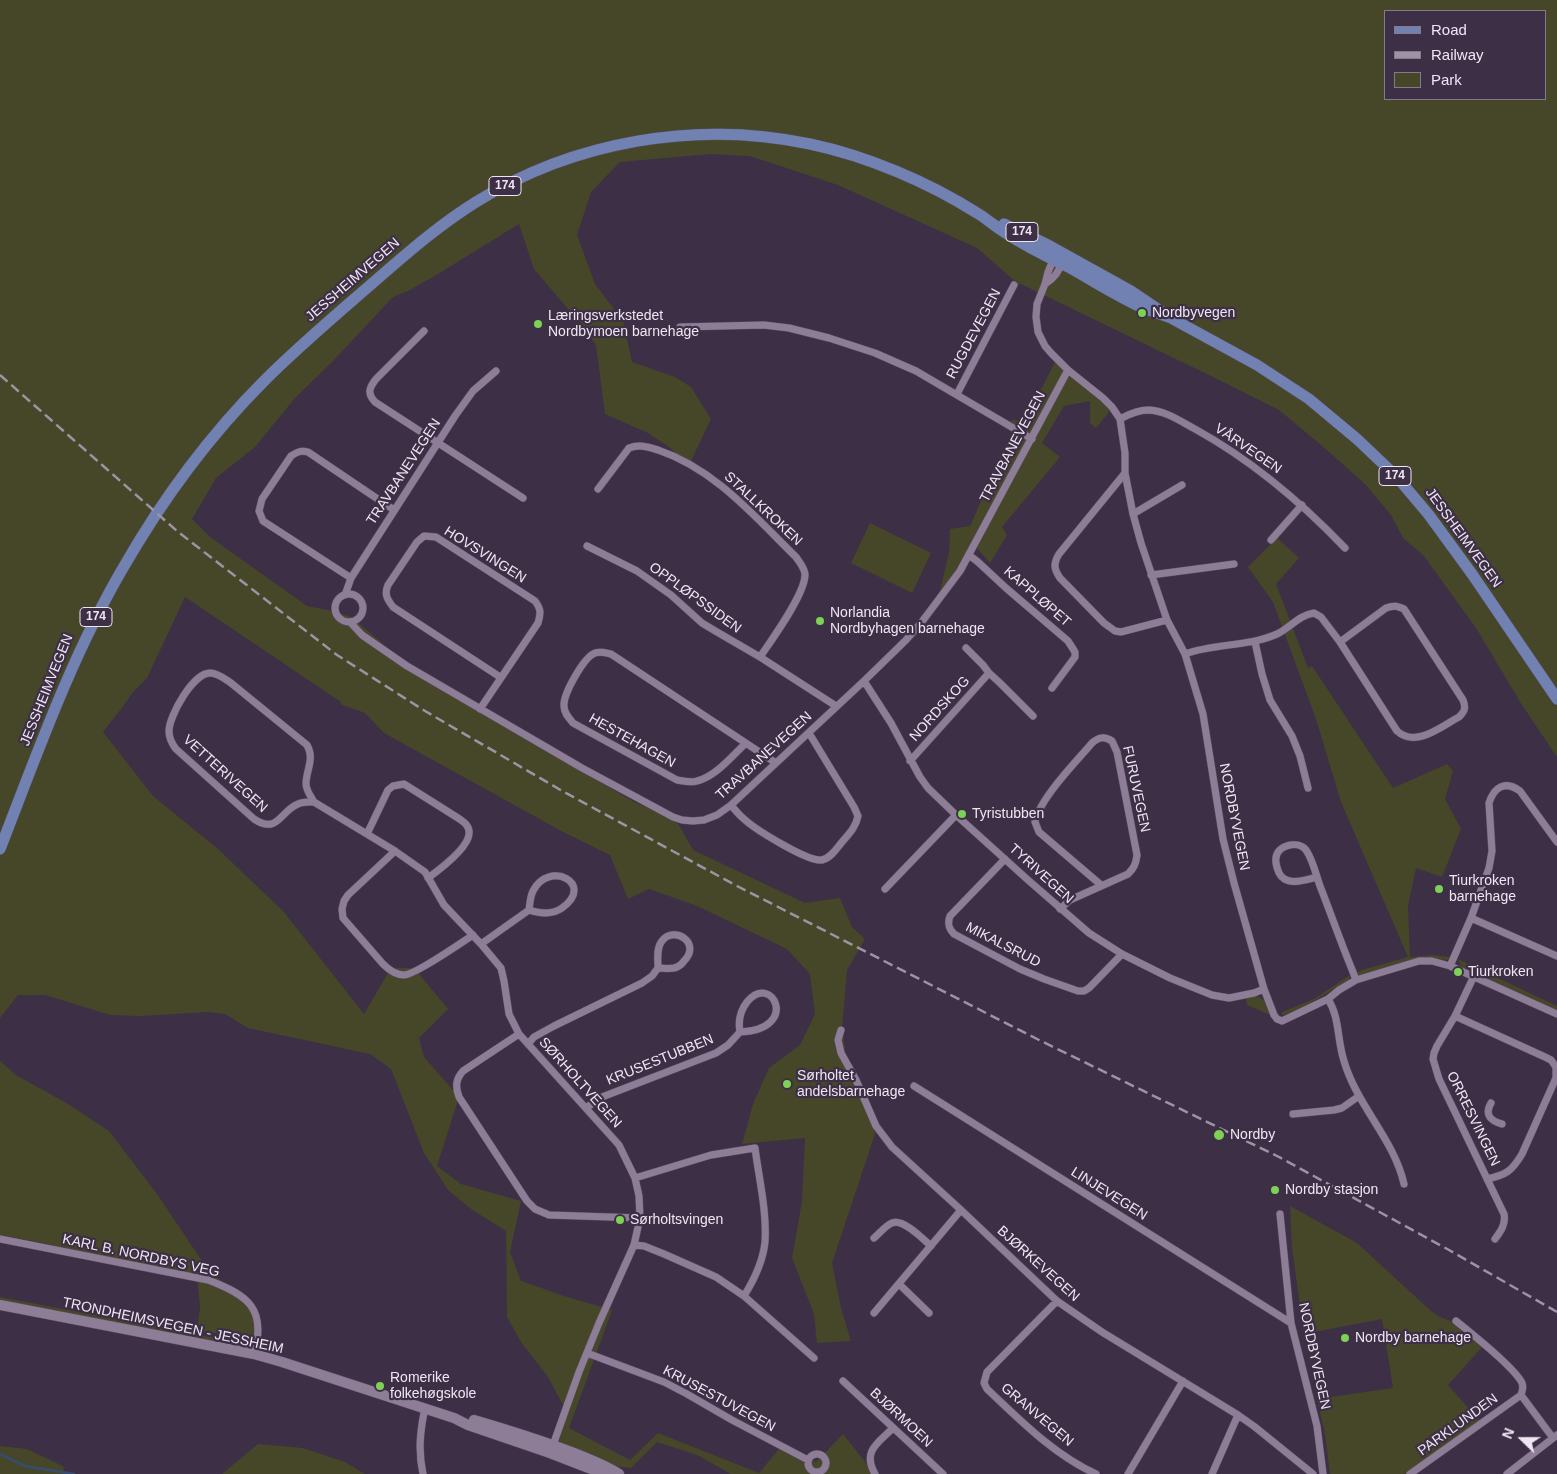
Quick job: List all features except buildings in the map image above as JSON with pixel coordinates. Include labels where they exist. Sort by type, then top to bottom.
[{"type":"main road","name":"JESSHEIMVEGEN","points":[[0,849],[52,714],[83,641],[129,558],[182,478],[264,380],[315,332],[430,234],[478,200],[536,171],[584,154],[632,142],[666,137],[706,134],[774,138],[808,144],[874,162],[914,179],[979,214],[991,223],[1060,259],[1136,294],[1171,318],[1256,365],[1333,418],[1407,488],[1472,574],[1557,699]]},
{"type":"main road","name":"TRONDHEIMSVEGEN - JESSHEIM","points":[[0,1305],[254,1354],[425,1408],[468,1425],[586,1458],[619,1474]]},
{"type":"main road","name":"TRONDHEIMSVEGEN - JESSHEIM","points":[[552,1449],[604,1474]]},
{"type":"street","name":"NORDBYVEGEN","points":[[1060,259],[1048,272],[1038,304],[1036,311],[1038,332],[1045,346],[1068,370],[1112,406],[1120,419],[1125,453],[1125,473],[1133,514],[1151,575],[1167,620],[1185,654],[1203,714],[1223,839],[1264,989],[1274,1016],[1282,1021],[1328,999]]},
{"type":"street","name":"RUGDEVEGEN","points":[[957,394],[1014,285]]},
{"type":"street","name":"RUGDEVEGEN","points":[[680,327],[764,325],[807,332],[875,353],[916,371],[1032,439]]},
{"type":"street","points":[[424,331],[371,385],[370,397],[523,498]]},
{"type":"street","name":"TRAVBANEVEGEN","points":[[350,622],[362,635],[407,666],[582,768],[673,817],[692,821],[704,820],[717,815],[730,805],[864,681],[921,623],[946,591],[969,555],[1068,370]]},
{"type":"street","name":"TRAVBANEVEGEN","points":[[345,595],[351,578],[473,391],[496,371]]},
{"type":"street","name":"VÅRVEGEN","points":[[1120,419],[1134,412],[1147,410],[1160,412],[1234,452],[1274,480],[1345,548]]},
{"type":"street","name":"STALLKROKEN","points":[[598,489],[629,448],[637,445],[646,446],[669,454],[704,473],[728,490],[796,557],[803,566],[805,579],[798,596],[782,624],[760,657]]},
{"type":"street","points":[[351,578],[263,521],[259,511],[262,499],[291,456],[302,450],[308,452],[394,510]]},
{"type":"street","points":[[1125,473],[1059,554],[1055,560],[1055,572],[1104,624],[1115,631],[1121,632],[1167,620]]},
{"type":"street","points":[[1133,514],[1182,485]]},
{"type":"street","points":[[1271,540],[1302,505]]},
{"type":"street","name":"HOVSVINGEN","points":[[480,709],[538,623],[540,607],[535,601],[436,537],[424,536],[417,542],[388,585],[386,597],[393,607],[500,677]]},
{"type":"street","name":"OPPLØPSSIDEN","points":[[587,546],[637,571],[671,595],[702,622],[836,706]]},
{"type":"street","name":"KAPPLØPET","points":[[969,555],[1068,641],[1075,652],[1075,657],[1052,688]]},
{"type":"street","points":[[1151,575],[1234,564]]},
{"type":"street","points":[[345,595],[352,595],[361,603],[361,615],[356,620],[350,622],[341,620],[335,611],[337,601],[345,595]]},
{"type":"street","points":[[1185,654],[1197,650],[1256,642],[1279,634],[1302,617],[1314,612],[1321,617],[1340,642],[1397,731],[1402,735],[1408,738],[1420,738],[1459,717],[1464,712],[1463,700],[1404,609],[1398,606],[1386,608],[1340,642]]},
{"type":"street","points":[[1256,642],[1262,674],[1270,700],[1292,736],[1300,756],[1308,788]]},
{"type":"street","name":"NORDSKOG","points":[[966,648],[1033,716]]},
{"type":"street","name":"HESTEHAGEN","points":[[745,744],[708,776],[696,781],[678,780],[573,723],[565,710],[566,692],[587,660],[596,652],[611,654],[776,763]]},
{"type":"street","name":"VETTERIVEGEN","points":[[209,673],[223,677],[304,742],[310,750],[311,756],[306,784],[307,790],[314,802],[298,804],[292,807],[278,822],[268,825],[262,824],[176,749],[169,737],[169,728],[178,707],[192,684],[202,675],[209,673]]},
{"type":"street","name":"NORDSKOG","points":[[910,761],[989,673]]},
{"type":"street","name":"TYRIVEGEN","points":[[864,681],[891,723],[910,761],[928,788],[1060,909],[1089,933],[1122,954],[1185,985],[1220,997],[1242,996],[1264,989]]},
{"type":"street","points":[[730,805],[743,819],[765,834],[801,853],[821,860],[830,856],[853,829],[858,816],[809,732]]},
{"type":"street","name":"FURUVEGEN","points":[[1060,909],[1070,900],[1128,874],[1134,868],[1137,855],[1117,752],[1112,741],[1103,737],[1098,738],[1092,743],[1047,796],[1040,807],[1035,822],[1039,832],[1101,885]]},
{"type":"street","points":[[367,834],[388,790],[398,784],[404,784],[465,823],[469,833],[468,840],[441,869],[428,878]]},
{"type":"street","points":[[1450,966],[1486,878],[1492,851],[1489,803],[1491,796],[1496,790],[1507,785],[1514,786],[1520,791],[1557,842]]},
{"type":"street","name":"SØRHOLTVEGEN","points":[[314,802],[395,851],[425,872],[444,905],[501,968],[509,1014],[519,1034],[619,1145],[635,1178],[639,1196],[640,1218],[634,1245],[599,1323],[552,1449]]},
{"type":"street","points":[[885,889],[956,815]]},
{"type":"street","points":[[1317,877],[1291,882],[1286,881],[1280,876],[1275,860],[1276,855],[1280,850],[1292,844],[1301,846],[1308,853],[1356,980]]},
{"type":"street","points":[[395,851],[352,890],[344,901],[342,909],[343,918],[388,970],[406,975],[419,969],[473,935]]},
{"type":"street","name":"MIKALSRUD","points":[[1005,859],[950,916],[948,921],[950,930],[954,934],[1020,968],[1078,991],[1084,991],[1089,988],[1122,954]]},
{"type":"street","points":[[481,944],[529,910],[534,890],[540,883],[555,875],[563,876],[571,881],[574,888],[574,896],[560,910],[548,914],[529,910]]},
{"type":"street","points":[[1471,918],[1557,956]]},
{"type":"street","points":[[528,1044],[534,1037],[554,1026],[642,983],[652,976],[658,968],[659,949],[662,941],[668,936],[676,935],[684,938],[689,944],[690,951],[682,964],[674,968],[658,968]]},
{"type":"street","points":[[1404,1184],[1393,1152],[1359,1096],[1344,1060],[1335,1013],[1328,999],[1356,980],[1419,962],[1432,961],[1474,976],[1557,1014]]},
{"type":"street","name":"ORRESVINGEN","points":[[1474,976],[1455,1016],[1437,1046],[1433,1059],[1439,1079],[1488,1179],[1505,1219],[1502,1229],[1495,1239]]},
{"type":"street","points":[[766,993],[774,998],[777,1006],[776,1014],[770,1022],[761,1029],[740,1032],[741,1011],[747,1001],[756,994],[766,993]]},
{"type":"street","name":"ORRESVINGEN","points":[[1455,1016],[1551,1060],[1556,1067],[1556,1078],[1516,1165],[1509,1172],[1488,1179]]},
{"type":"street","name":"BJØRKEVEGEN","points":[[841,1030],[838,1046],[882,1135],[892,1147],[962,1210],[1057,1301],[1102,1332],[1255,1426],[1313,1474]]},
{"type":"street","name":"KRUSESTUBBEN","points":[[586,1108],[602,1097],[716,1053],[728,1045],[740,1032]]},
{"type":"street","points":[[519,1034],[463,1071],[457,1080],[456,1086],[459,1096],[527,1201],[535,1210],[549,1215],[640,1218]]},
{"type":"street","name":"LINJEVEGEN","points":[[914,1086],[1291,1323]]},
{"type":"street","points":[[1293,1114],[1342,1108],[1359,1096]]},
{"type":"street","name":"ORRESVINGEN","points":[[1491,1103],[1488,1112],[1491,1120],[1502,1124]]},
{"type":"street","points":[[635,1178],[711,1155],[755,1148],[765,1221],[765,1243],[759,1266],[744,1296]]},
{"type":"street","points":[[874,1313],[962,1210]]},
{"type":"street","name":"NORDBYVEGEN","points":[[1280,1214],[1291,1323],[1317,1426],[1323,1474]]},
{"type":"street","points":[[874,1238],[892,1223],[898,1222],[905,1224],[931,1246]]},
{"type":"street","name":"KARL B. NORDBYS VEG","points":[[0,1239],[202,1279],[223,1286],[251,1305],[256,1314],[259,1328],[254,1354]]},
{"type":"street","points":[[634,1245],[644,1246],[657,1251],[716,1277],[744,1296],[814,1358]]},
{"type":"street","points":[[899,1284],[929,1314]]},
{"type":"street","name":"GRANVEGEN","points":[[1057,1301],[987,1372],[984,1383],[987,1389],[1059,1453],[1096,1474]]},
{"type":"street","points":[[1456,1321],[1511,1369],[1522,1384],[1521,1395],[1555,1436],[1507,1474]]},
{"type":"street","name":"KRUSESTUVEGEN","points":[[588,1352],[676,1388],[808,1460]]},
{"type":"street","name":"BJØRMOEN","points":[[843,1381],[943,1474]]},
{"type":"street","points":[[1128,1474],[1183,1381]]},
{"type":"street","name":"PARKLUNDEN","points":[[1410,1474],[1521,1395]]},
{"type":"street","points":[[423,1474],[419,1444],[425,1408]]},
{"type":"street","points":[[1212,1474],[1238,1415]]},
{"type":"street","points":[[874,1474],[869,1459],[870,1452],[893,1428]]},
{"type":"green space","points":[[0,0],[1557,0],[1557,757],[1522,705],[1476,628],[1424,556],[1403,538],[1391,515],[1366,485],[1279,410],[1021,284],[1014,284],[1015,281],[977,248],[838,185],[750,156],[711,154],[620,162],[591,192],[577,235],[595,284],[623,321],[632,362],[675,377],[691,387],[711,419],[689,465],[669,447],[648,433],[605,414],[596,345],[585,329],[534,269],[519,224],[438,274],[393,297],[333,361],[295,398],[255,447],[216,478],[192,519],[210,537],[307,606],[351,617],[401,659],[529,736],[556,757],[636,803],[676,820],[693,850],[805,903],[840,898],[852,927],[865,939],[847,970],[842,1029],[846,1056],[868,1096],[875,1134],[832,1263],[841,1308],[851,1341],[817,1343],[814,1314],[792,1258],[802,1201],[805,1138],[742,1144],[753,1104],[769,1068],[800,1045],[815,1014],[810,974],[787,949],[697,906],[649,889],[628,899],[610,855],[563,832],[384,733],[365,713],[340,704],[341,702],[185,597],[147,678],[133,692],[103,732],[153,796],[218,849],[283,911],[364,1014],[391,968],[414,968],[448,1009],[419,1038],[424,1057],[459,1097],[437,1166],[461,1184],[521,1201],[510,1252],[521,1281],[612,1310],[569,1428],[630,1460],[658,1433],[759,1473],[779,1449],[816,1462],[843,1434],[870,1468],[871,1474],[731,1474],[697,1455],[657,1442],[631,1468],[597,1464],[557,1442],[564,1407],[548,1377],[521,1342],[507,1317],[506,1231],[471,1209],[448,1190],[424,1153],[391,1069],[370,1054],[248,1028],[225,1014],[208,1012],[140,1016],[110,1015],[45,995],[18,995],[0,1018]]},
{"type":"green space","points":[[1056,360],[1065,371],[1102,392],[1110,411],[1096,428],[1090,423],[1090,401],[1064,406],[1042,443],[1060,457],[1002,527],[1007,535],[990,563],[976,547],[937,603],[949,553],[950,529],[970,526],[1015,424],[1010,422],[1013,420],[1025,421]]},
{"type":"green space","points":[[870,523],[931,553],[912,593],[851,563]]},
{"type":"green space","points":[[1277,538],[1299,558],[1276,584],[1308,668],[1312,666],[1393,788],[1447,764],[1453,771],[1445,799],[1461,829],[1442,877],[1416,868],[1408,906],[1410,957],[1431,955],[1451,957],[1447,960],[1434,959],[1360,976],[1357,973],[1408,957],[1341,802],[1316,719],[1273,602],[1248,567]]},
{"type":"green space","points":[[1458,959],[1557,1006],[1557,1010],[1461,966]]},
{"type":"green space","points":[[1350,975],[1349,980],[1317,999],[1293,1012],[1282,1015],[1282,1012],[1314,999]]},
{"type":"green space","points":[[1253,996],[1263,999],[1270,1015],[1247,1005],[1246,999]]},
{"type":"green space","points":[[0,1061],[16,1075],[68,1104],[109,1131],[157,1194],[206,1267],[236,1294],[257,1318],[256,1338],[197,1331],[200,1308],[197,1275],[0,1235]]},
{"type":"green space","points":[[1290,1206],[1357,1243],[1431,1311],[1455,1323],[1483,1346],[1448,1385],[1480,1421],[1405,1474],[1330,1474],[1325,1434],[1317,1399],[1393,1388],[1382,1319],[1304,1334],[1292,1248]]},
{"type":"green space","points":[[0,1297],[249,1345],[242,1347],[0,1301]]},
{"type":"green space","points":[[258,1444],[303,1448],[345,1462],[365,1474],[222,1474]]},
{"type":"green space","points":[[0,1446],[27,1449],[63,1466],[65,1474],[0,1474]]},
{"type":"waterway","points":[[0,1454],[25,1466],[74,1474]]},
{"type":"railway","points":[[0,375],[177,531],[337,655],[425,711],[564,792],[737,886],[1039,1040],[1279,1157],[1449,1250],[1557,1312]]},
{"type":"place","name":"Nordbyvegen","points":[[1142,313]]},
{"type":"place","name":"Læringsverkstedet Nordbymoen barnehage","points":[[538,324]]},
{"type":"place","name":"Norlandia Nordbyhagen barnehage","points":[[820,621]]},
{"type":"place","name":"Tyristubben","points":[[962,814]]},
{"type":"place","name":"Tiurkroken barnehage","points":[[1439,889]]},
{"type":"place","name":"Tiurkroken","points":[[1458,972]]},
{"type":"place","name":"Sørholtet andelsbarnehage","points":[[787,1084]]},
{"type":"place","name":"Nordby","points":[[1219,1135]]},
{"type":"place","name":"Nordby stasjon","points":[[1275,1190]]},
{"type":"place","name":"Sørholtsvingen","points":[[620,1220]]},
{"type":"place","name":"Nordby barnehage","points":[[1345,1338]]},
{"type":"place","name":"Romerike folkehøgskole","points":[[380,1386]]}]
